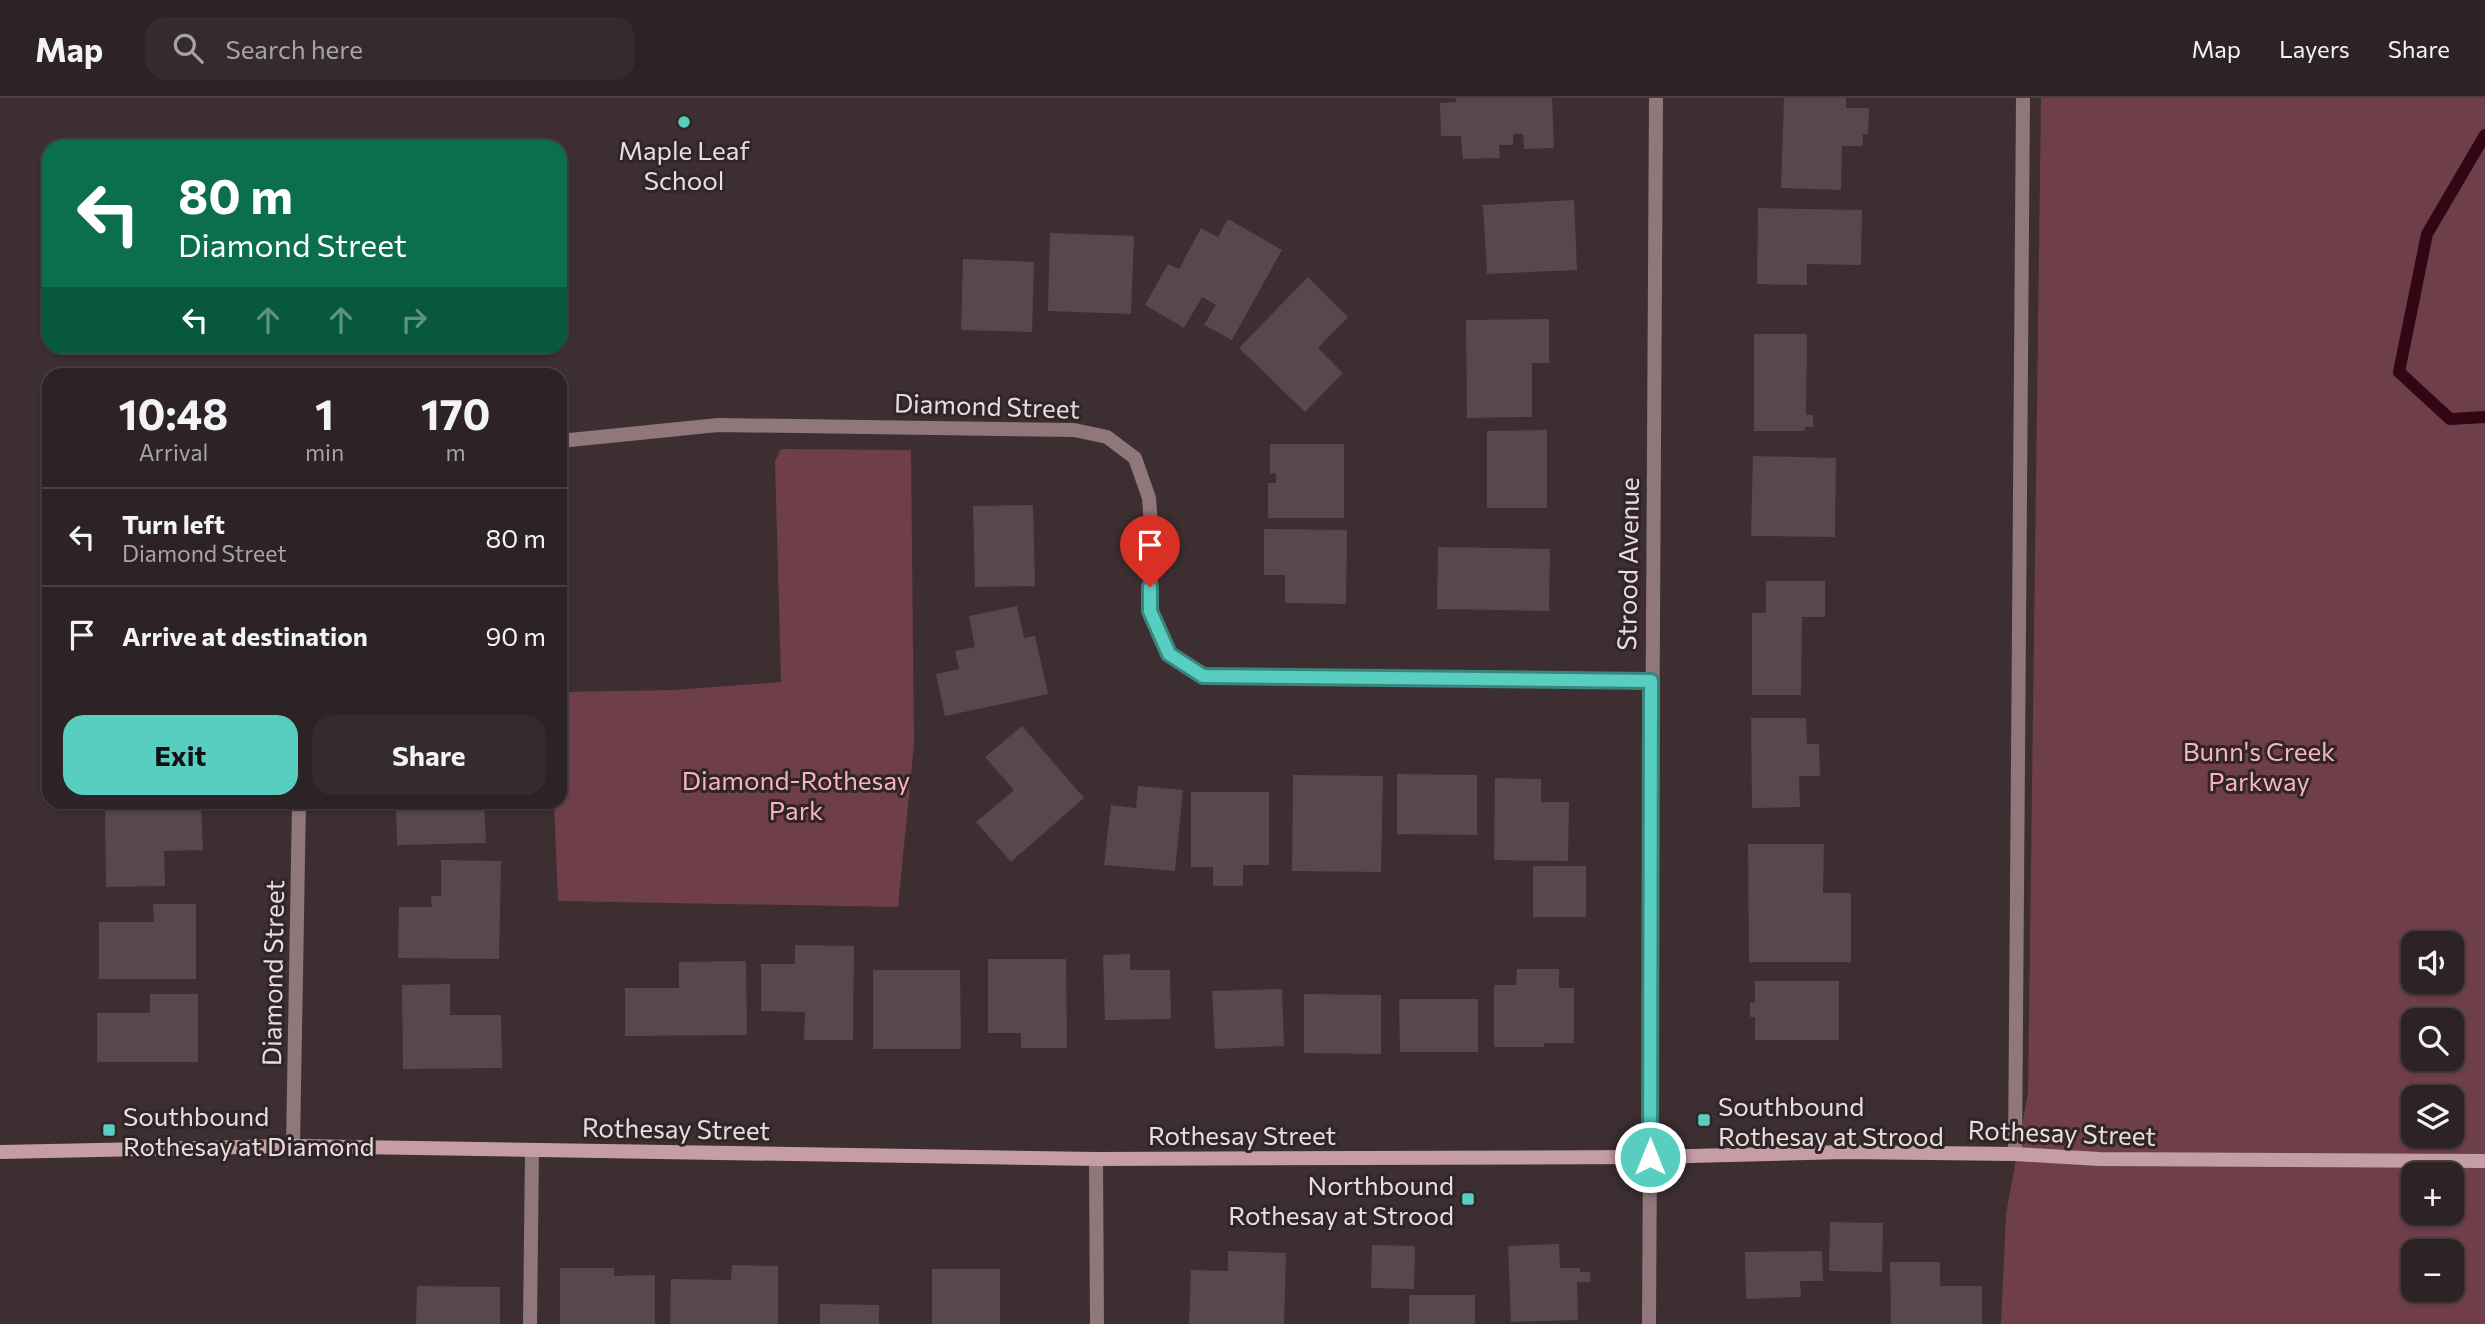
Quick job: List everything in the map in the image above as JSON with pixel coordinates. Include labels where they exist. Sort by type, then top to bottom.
[{"type":"street","name":"Strood Avenue","points":[[1649,1324],[1656,98]]},
{"type":"street","points":[[2015,1154],[2023,98]]},
{"type":"street","name":"Diamond Street","points":[[567,440],[718,425],[1074,430],[1107,437],[1135,458],[1149,498],[1153,539],[1150,611],[1169,654],[1203,676],[1651,681]]},
{"type":"street","name":"Diamond Street","points":[[293,1146],[299,809]]},
{"type":"street","name":"Rothesay Street","points":[[0,1152],[293,1146],[1096,1159],[1650,1157],[1845,1152],[2015,1154],[2099,1159],[2485,1161]]},
{"type":"street","points":[[530,1324],[532,1150]]},
{"type":"street","points":[[1096,1159],[1097,1324]]},
{"type":"green space","name":"Bunn's Creek Parkway","points":[[2041,98],[2485,98],[2485,1324],[2001,1324],[2006,1214],[2028,1093]]},
{"type":"green space","name":"Diamond-Rothesay Park","points":[[781,449],[911,450],[914,745],[898,907],[558,901],[554,809],[567,809],[567,692],[674,690],[781,682],[775,461]]},
{"type":"building","points":[[1456,98],[1552,98],[1554,148],[1524,149],[1523,134],[1513,134],[1513,145],[1499,145],[1500,158],[1463,159],[1461,136],[1441,136],[1440,103],[1456,102]]},
{"type":"building","points":[[1784,98],[1846,98],[1846,108],[1869,108],[1868,134],[1863,134],[1863,146],[1842,146],[1841,190],[1781,188]]},
{"type":"building","points":[[1574,200],[1577,270],[1487,274],[1483,205]]},
{"type":"building","points":[[1758,208],[1862,210],[1861,265],[1807,264],[1807,285],[1757,284]]},
{"type":"building","points":[[1228,219],[1282,250],[1232,340],[1204,325],[1216,305],[1202,297],[1184,328],[1145,305],[1168,264],[1179,269],[1201,228],[1218,237]]},
{"type":"building","points":[[1050,233],[1134,236],[1131,314],[1048,311]]},
{"type":"building","points":[[963,259],[1034,262],[1032,332],[961,330]]},
{"type":"building","points":[[1308,277],[1348,317],[1318,348],[1343,373],[1305,412],[1239,348]]},
{"type":"building","points":[[1549,319],[1549,363],[1532,363],[1532,417],[1467,418],[1466,320]]},
{"type":"building","points":[[1754,334],[1807,334],[1806,415],[1813,415],[1813,427],[1805,427],[1805,431],[1754,431]]},
{"type":"building","points":[[1547,430],[1547,508],[1487,508],[1487,431]]},
{"type":"building","points":[[1270,444],[1344,444],[1344,518],[1268,518],[1268,483],[1276,483],[1276,473],[1270,474]]},
{"type":"building","points":[[1753,456],[1836,458],[1835,537],[1751,536]]},
{"type":"building","points":[[1033,505],[1035,586],[975,587],[973,506]]},
{"type":"building","points":[[1264,529],[1347,530],[1346,604],[1285,603],[1285,575],[1264,575]]},
{"type":"building","points":[[1438,547],[1550,549],[1549,611],[1437,609]]},
{"type":"building","points":[[1766,581],[1825,581],[1825,617],[1802,617],[1801,695],[1752,695],[1752,613],[1766,613]]},
{"type":"building","points":[[1017,606],[1024,638],[1035,636],[1048,694],[945,716],[936,674],[959,669],[955,651],[975,647],[969,616]]},
{"type":"building","points":[[1751,718],[1806,718],[1807,744],[1819,744],[1820,776],[1799,776],[1800,807],[1752,808]]},
{"type":"building","points":[[1022,726],[1084,798],[1011,862],[976,822],[1014,790],[985,757]]},
{"type":"building","points":[[1397,774],[1477,775],[1477,835],[1397,834]]},
{"type":"building","points":[[1293,775],[1383,776],[1381,872],[1292,871]]},
{"type":"building","points":[[1495,778],[1541,779],[1541,802],[1569,802],[1568,861],[1494,860]]},
{"type":"building","points":[[1138,786],[1183,790],[1175,871],[1104,865],[1111,805],[1136,808]]},
{"type":"building","points":[[1191,792],[1269,792],[1269,865],[1243,865],[1243,886],[1213,886],[1213,867],[1191,867]]},
{"type":"building","points":[[201,809],[203,850],[164,851],[165,886],[106,887],[105,810]]},
{"type":"building","points":[[396,809],[484,809],[486,843],[397,845]]},
{"type":"building","points":[[1748,844],[1824,844],[1823,893],[1851,893],[1851,962],[1749,962]]},
{"type":"building","points":[[441,860],[501,861],[499,959],[398,958],[399,907],[432,907],[431,896],[441,896]]},
{"type":"building","points":[[1533,866],[1586,866],[1586,917],[1533,917]]},
{"type":"building","points":[[153,904],[196,904],[196,979],[99,979],[99,922],[154,922]]},
{"type":"building","points":[[795,945],[854,946],[853,1040],[804,1040],[805,1012],[761,1011],[761,964],[795,964]]},
{"type":"building","points":[[1130,954],[1130,970],[1170,970],[1171,1019],[1105,1020],[1103,955]]},
{"type":"building","points":[[988,959],[1066,959],[1067,1048],[1021,1048],[1021,1033],[988,1033]]},
{"type":"building","points":[[746,961],[747,1035],[625,1036],[625,988],[679,988],[679,962]]},
{"type":"building","points":[[1517,969],[1559,969],[1559,988],[1574,988],[1574,1043],[1544,1043],[1544,1047],[1494,1047],[1494,985],[1516,985]]},
{"type":"building","points":[[873,970],[960,970],[961,1049],[873,1049]]},
{"type":"building","points":[[1755,981],[1839,981],[1839,1040],[1755,1040],[1755,1017],[1750,1017],[1750,1002],[1755,1003]]},
{"type":"building","points":[[450,984],[450,1015],[501,1015],[502,1068],[403,1069],[402,985]]},
{"type":"building","points":[[1282,989],[1284,1046],[1215,1049],[1212,991]]},
{"type":"building","points":[[150,994],[198,994],[198,1062],[97,1062],[97,1013],[150,1013]]},
{"type":"building","points":[[1304,994],[1381,995],[1381,1054],[1304,1053]]},
{"type":"building","points":[[1399,999],[1478,999],[1478,1052],[1400,1052]]},
{"type":"building","points":[[1830,1222],[1883,1223],[1882,1272],[1829,1271]]},
{"type":"building","points":[[1559,1244],[1560,1268],[1580,1268],[1580,1272],[1590,1272],[1591,1282],[1577,1282],[1578,1320],[1511,1322],[1508,1246]]},
{"type":"building","points":[[1372,1245],[1415,1246],[1414,1289],[1371,1288]]},
{"type":"building","points":[[1228,1251],[1286,1253],[1284,1324],[1189,1324],[1191,1270],[1228,1271]]},
{"type":"building","points":[[1822,1251],[1823,1281],[1800,1281],[1801,1297],[1746,1299],[1745,1252]]},
{"type":"building","points":[[1890,1262],[1940,1262],[1940,1286],[1982,1286],[1982,1324],[1891,1324]]},
{"type":"building","points":[[732,1265],[778,1266],[778,1324],[670,1324],[671,1279],[731,1280]]},
{"type":"building","points":[[560,1268],[614,1268],[614,1276],[655,1275],[655,1324],[560,1324]]},
{"type":"building","points":[[932,1269],[1000,1269],[1000,1324],[932,1324]]},
{"type":"building","points":[[417,1286],[500,1287],[500,1324],[416,1324]]},
{"type":"building","points":[[1409,1295],[1475,1295],[1475,1324],[1409,1324]]},
{"type":"building","points":[[820,1304],[879,1305],[879,1324],[820,1324]]},
{"type":"waterway","points":[[2485,135],[2427,234],[2399,372],[2450,419],[2485,417]]},
{"type":"place","name":"Maple Leaf School","points":[[684,122]]},
{"type":"place","name":"Southbound Rothesay at Strood","points":[[1704,1120]]},
{"type":"place","name":"Southbound Rothesay at Diamond","points":[[109,1130]]},
{"type":"place","name":"Northbound Rothesay at Strood","points":[[1468,1199]]},
{"type":"route","points":[[1150,587],[1150,611],[1169,654],[1203,676],[1651,681],[1650,1157]]}]
